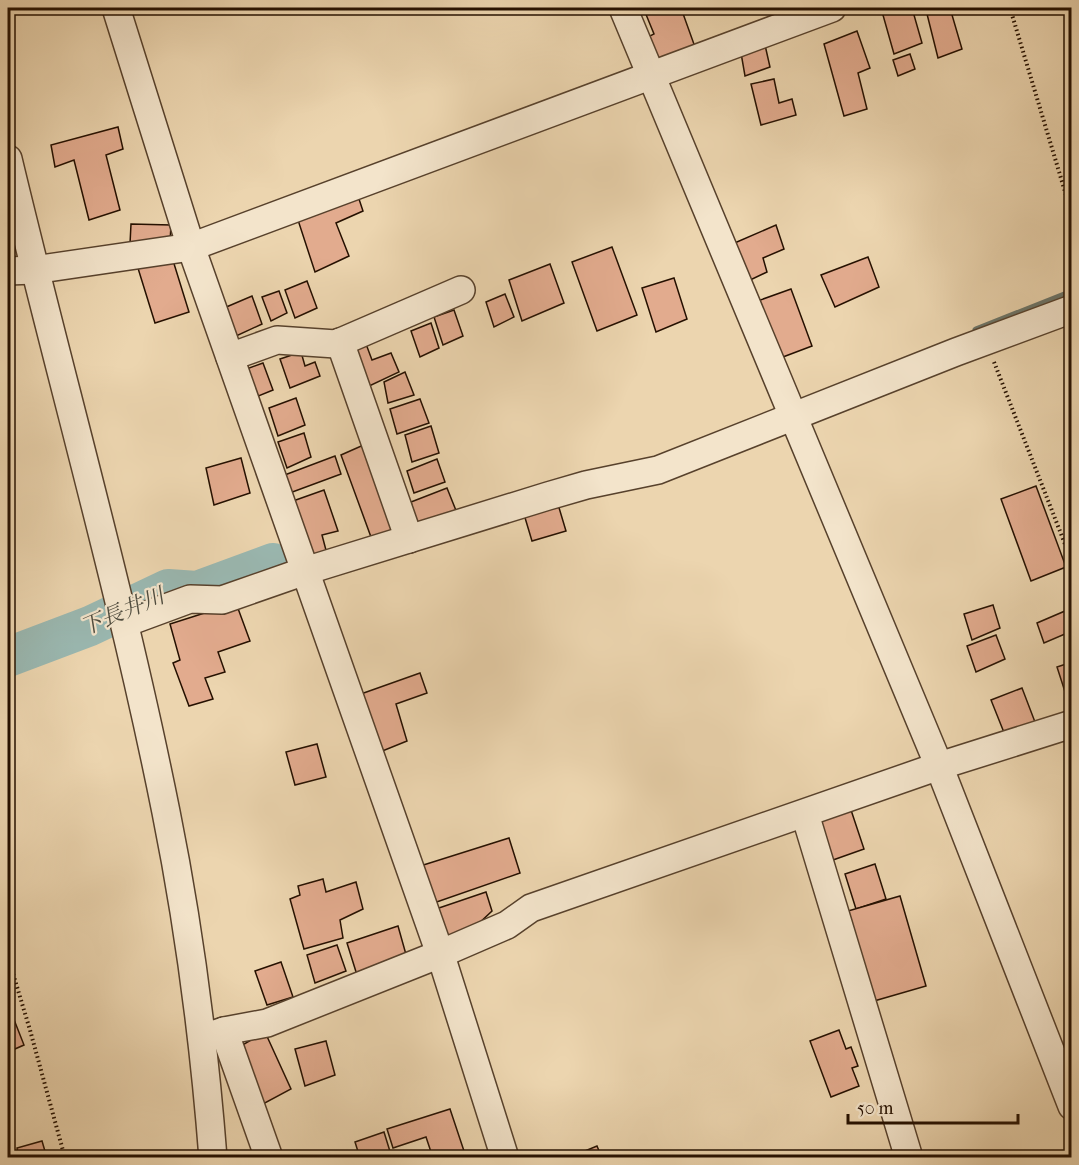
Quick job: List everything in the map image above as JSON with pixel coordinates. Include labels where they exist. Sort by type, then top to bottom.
[{"type":"street","points":[[116,8],[191,247],[440,954],[505,1158]]},
{"type":"street","points":[[623,8],[939,766],[1071,1106]]},
{"type":"street","points":[[8,271],[34,270],[191,247],[832,8]]},
{"type":"street","points":[[8,159],[34,270],[125,623],[166,813],[185,918],[213,1034],[269,1158]]},
{"type":"street","points":[[230,357],[277,340],[336,344],[461,290]]},
{"type":"street","points":[[125,623],[190,599],[222,600],[305,571],[586,485],[658,470],[1071,309]]},
{"type":"street","points":[[340,342],[409,539]]},
{"type":"street","points":[[213,1034],[267,1023],[507,925],[531,908],[939,766],[1071,724]]},
{"type":"street","points":[[805,814],[909,1158]]},
{"type":"street","points":[[213,1034],[213,1158]]},
{"type":"path","points":[[1010,8],[1071,215]]},
{"type":"path","points":[[986,341],[1071,562]]},
{"type":"path","points":[[8,957],[64,1158]]},
{"type":"building","points":[[655,8],[681,8],[695,47],[654,63],[644,39],[654,34],[645,12]]},
{"type":"building","points":[[881,8],[912,8],[922,43],[894,54]]},
{"type":"building","points":[[950,8],[962,49],[938,58],[927,14]]},
{"type":"building","points":[[857,31],[870,68],[858,73],[867,109],[844,116],[824,44]]},
{"type":"building","points":[[765,45],[770,67],[745,76],[741,53]]},
{"type":"building","points":[[910,54],[915,69],[898,76],[893,60]]},
{"type":"building","points":[[774,79],[779,103],[792,99],[796,115],[761,125],[751,84]]},
{"type":"building","points":[[118,127],[123,149],[106,155],[120,210],[89,220],[74,160],[55,167],[51,145]]},
{"type":"building","points":[[357,193],[363,211],[336,223],[349,256],[315,272],[297,217]]},
{"type":"building","points":[[131,224],[171,225],[170,242],[130,244]]},
{"type":"building","points":[[776,225],[784,249],[763,258],[767,272],[744,283],[730,245]]},
{"type":"building","points":[[612,247],[637,315],[597,331],[572,262]]},
{"type":"building","points":[[171,254],[189,312],[155,323],[137,265]]},
{"type":"building","points":[[868,257],[879,287],[835,307],[821,275]]},
{"type":"building","points":[[550,264],[564,303],[522,321],[509,280]]},
{"type":"building","points":[[674,278],[687,319],[656,332],[642,288]]},
{"type":"building","points":[[307,281],[317,308],[295,318],[285,290]]},
{"type":"building","points":[[791,289],[812,346],[775,360],[752,303]]},
{"type":"building","points":[[279,291],[287,313],[271,321],[262,297]]},
{"type":"building","points":[[505,294],[514,317],[494,327],[486,302]]},
{"type":"building","points":[[252,296],[262,324],[234,337],[224,308]]},
{"type":"building","points":[[454,310],[463,336],[443,345],[434,317]]},
{"type":"building","points":[[431,323],[439,348],[420,357],[411,331]]},
{"type":"building","points":[[366,344],[372,360],[391,353],[399,372],[365,388],[350,351]]},
{"type":"building","points":[[301,352],[305,366],[315,362],[320,376],[290,388],[280,359]]},
{"type":"building","points":[[263,363],[273,390],[251,399],[241,371]]},
{"type":"building","points":[[405,372],[414,395],[388,403],[384,382]]},
{"type":"building","points":[[296,398],[305,425],[278,436],[269,408]]},
{"type":"building","points":[[420,399],[429,423],[397,434],[390,409]]},
{"type":"building","points":[[431,426],[439,453],[412,462],[405,435]]},
{"type":"building","points":[[304,433],[311,457],[287,468],[278,442]]},
{"type":"building","points":[[368,443],[398,530],[371,537],[341,455]]},
{"type":"building","points":[[335,456],[341,474],[287,494],[282,476]]},
{"type":"building","points":[[241,458],[250,493],[214,505],[206,468]]},
{"type":"building","points":[[437,459],[445,482],[414,493],[407,471]]},
{"type":"building","points":[[1036,486],[1066,567],[1031,581],[1001,499]]},
{"type":"building","points":[[447,488],[457,513],[417,526],[411,502]]},
{"type":"building","points":[[324,490],[338,531],[322,535],[327,554],[312,558],[293,501]]},
{"type":"building","points":[[557,501],[566,531],[532,541],[523,511]]},
{"type":"building","points":[[236,603],[250,641],[218,652],[225,672],[205,678],[213,699],[189,706],[173,663],[180,660],[170,624]]},
{"type":"building","points":[[993,605],[1000,628],[972,640],[964,614]]},
{"type":"building","points":[[1072,608],[1072,631],[1044,643],[1037,623]]},
{"type":"building","points":[[996,635],[1005,659],[976,672],[967,646]]},
{"type":"building","points":[[1072,662],[1072,696],[1067,698],[1057,667]]},
{"type":"building","points":[[420,673],[427,693],[396,704],[407,741],[375,754],[358,695]]},
{"type":"building","points":[[1022,688],[1035,722],[1005,735],[991,700]]},
{"type":"building","points":[[317,744],[326,777],[295,785],[286,752]]},
{"type":"building","points":[[851,810],[864,849],[833,860],[820,820]]},
{"type":"building","points":[[509,838],[520,873],[428,905],[417,867]]},
{"type":"building","points":[[875,864],[886,899],[856,909],[845,874]]},
{"type":"building","points":[[323,879],[326,892],[356,882],[363,909],[340,920],[343,938],[304,949],[290,899],[300,895],[298,886]]},
{"type":"building","points":[[486,892],[492,911],[476,926],[442,940],[433,910]]},
{"type":"building","points":[[900,896],[926,986],[874,1001],[848,911]]},
{"type":"building","points":[[398,926],[407,958],[357,975],[347,943]]},
{"type":"building","points":[[337,945],[346,971],[315,983],[307,955]]},
{"type":"building","points":[[281,962],[293,997],[267,1005],[255,971]]},
{"type":"building","points":[[11,1012],[24,1045],[8,1052],[8,1013]]},
{"type":"building","points":[[839,1030],[846,1049],[851,1047],[858,1066],[852,1068],[859,1086],[831,1097],[810,1041]]},
{"type":"building","points":[[265,1032],[291,1089],[263,1104],[239,1047]]},
{"type":"building","points":[[326,1041],[335,1075],[305,1086],[295,1049]]},
{"type":"building","points":[[450,1109],[464,1151],[443,1158],[433,1158],[426,1137],[393,1148],[387,1129]]},
{"type":"building","points":[[384,1132],[392,1158],[360,1158],[355,1142]]},
{"type":"building","points":[[42,1141],[47,1158],[19,1158],[17,1148]]},
{"type":"building","points":[[597,1146],[602,1158],[568,1158]]},
{"type":"building","points":[[14,1148],[16,1158],[8,1158],[8,1149]]},
{"type":"waterway","points":[[976,330],[1072,292]]},
{"type":"waterway","name":"下長井川","points":[[8,657],[90,626],[168,589],[197,591],[273,563]]}]
